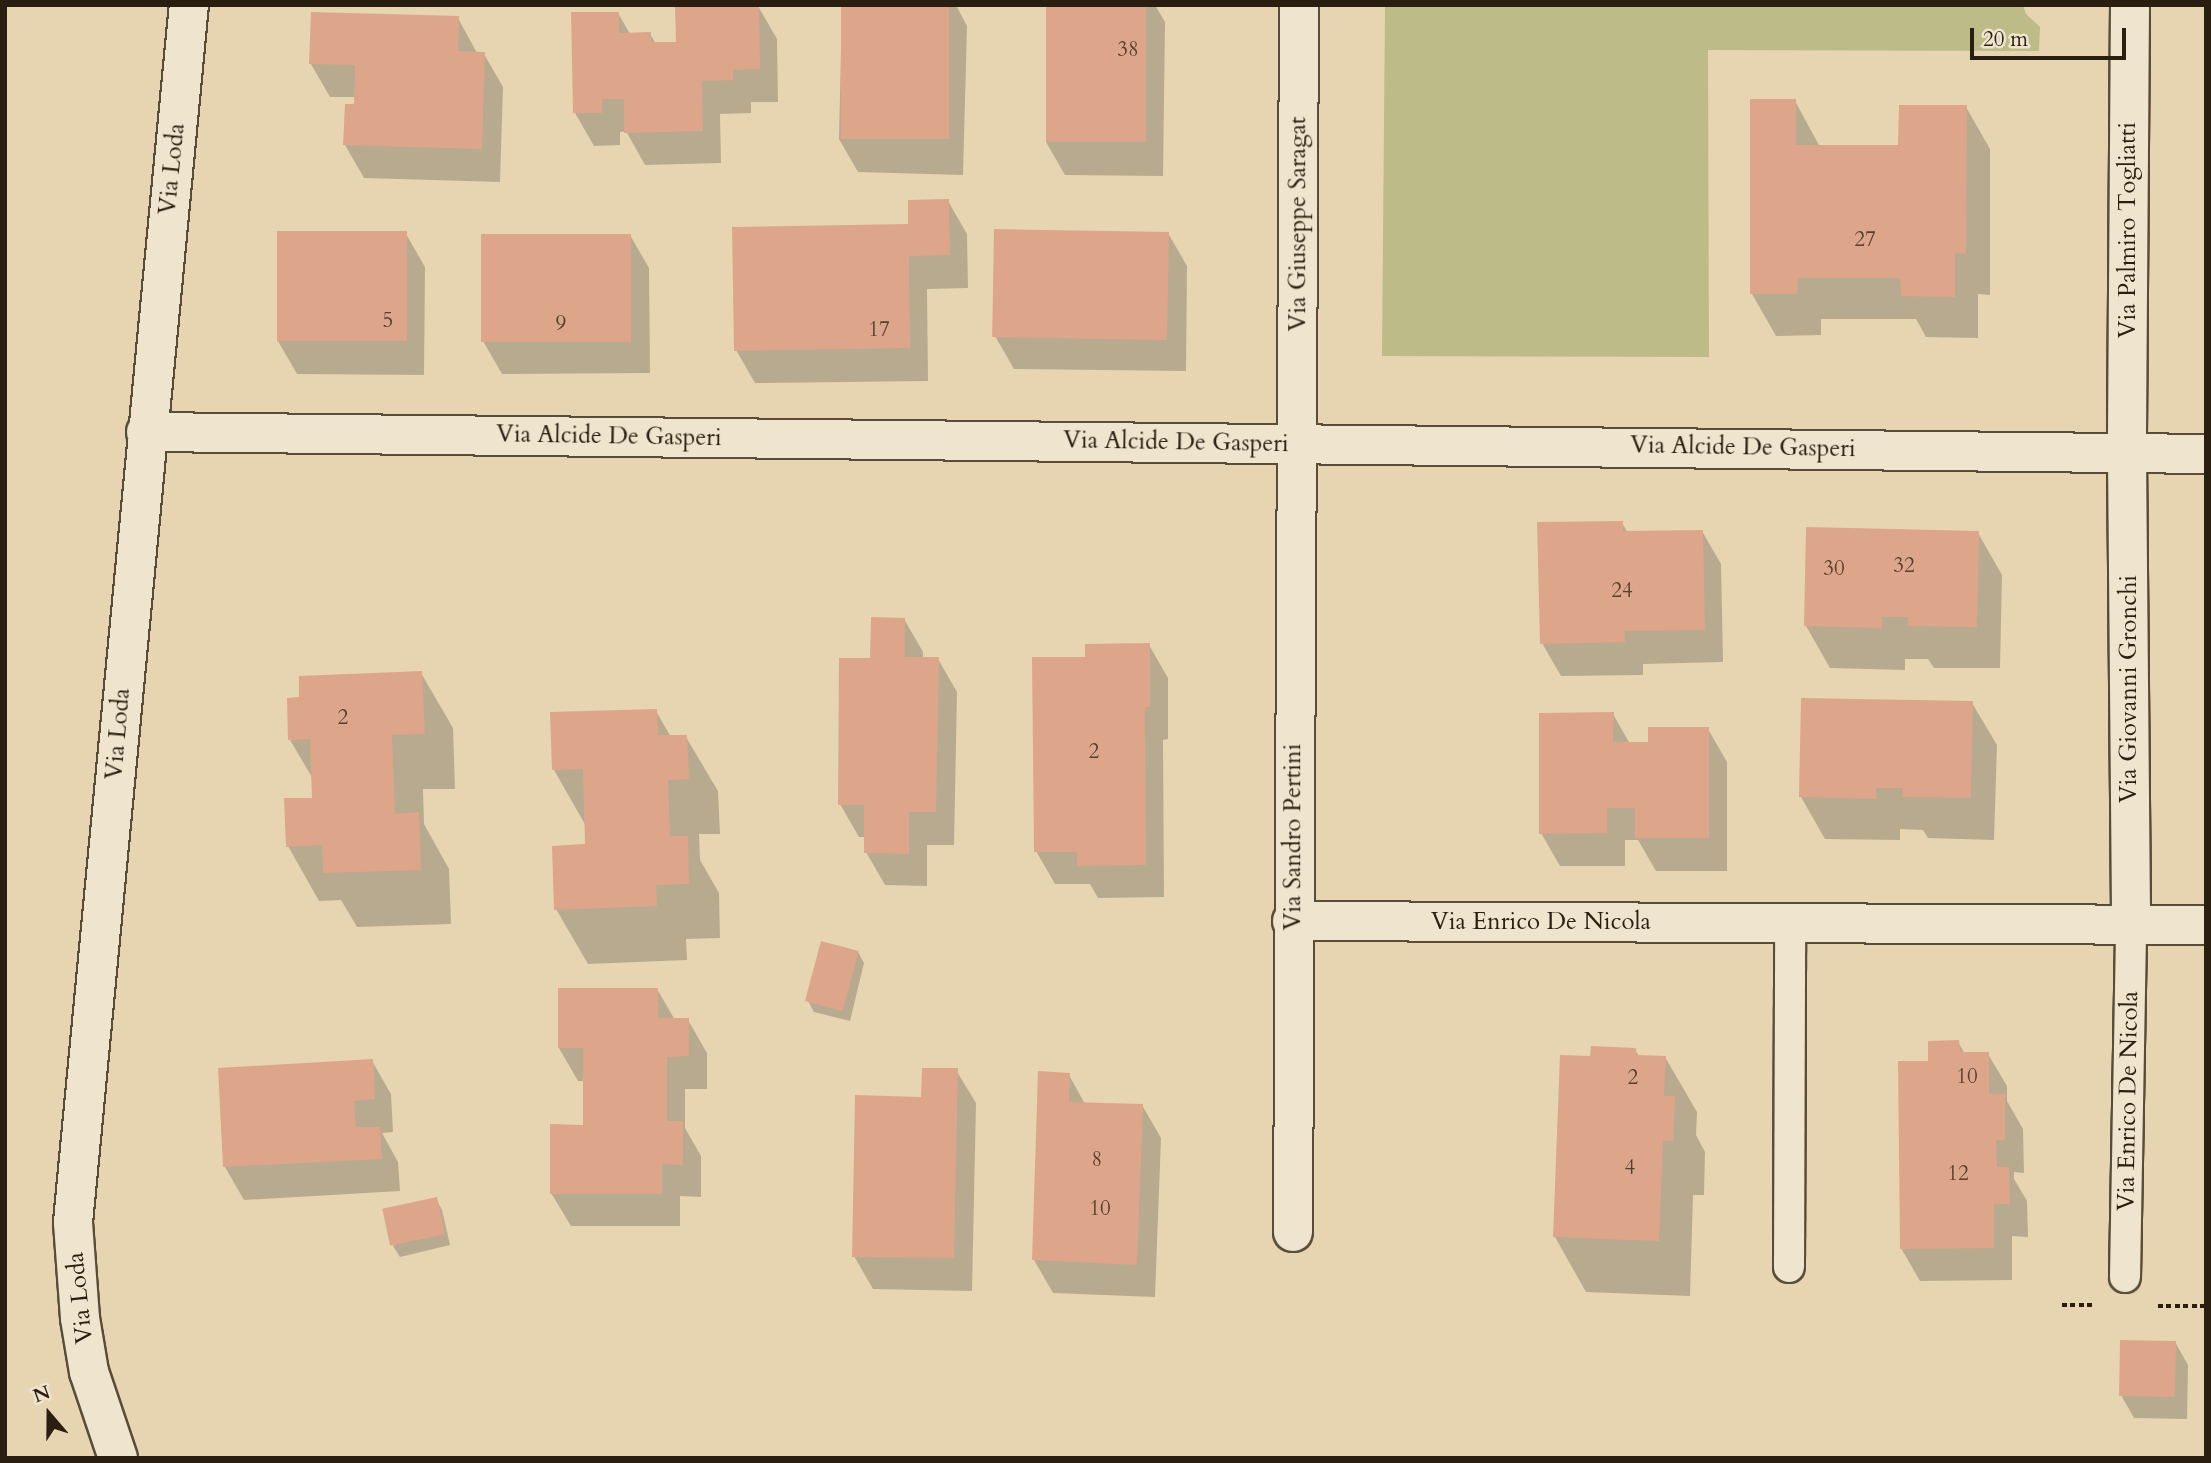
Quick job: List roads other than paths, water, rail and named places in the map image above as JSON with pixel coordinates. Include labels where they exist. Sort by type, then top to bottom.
[{"type":"street","name":"Via Loda","points":[[118,1458],[89,1371],[80,1318],[73,1222],[146,432],[189,5]]},
{"type":"street","name":"Via Giuseppe Saragat","points":[[1297,443],[1299,5]]},
{"type":"street","name":"Via Palmiro Togliatti","points":[[2127,454],[2130,5]]},
{"type":"street","name":"Via Alcide De Gasperi","points":[[146,432],[2046,450],[2206,454]]},
{"type":"street","name":"Via Sandro Pertini","points":[[1293,1232],[1292,921],[1297,443]]},
{"type":"street","name":"Via Giovanni Gronchi","points":[[2127,454],[2131,925]]},
{"type":"street","name":"Via Enrico De Nicola","points":[[1292,921],[2206,925]]},
{"type":"lane","points":[[1789,1267],[1790,923]]},
{"type":"lane","name":"Via Enrico De Nicola","points":[[2125,1277],[2131,925]]}]
